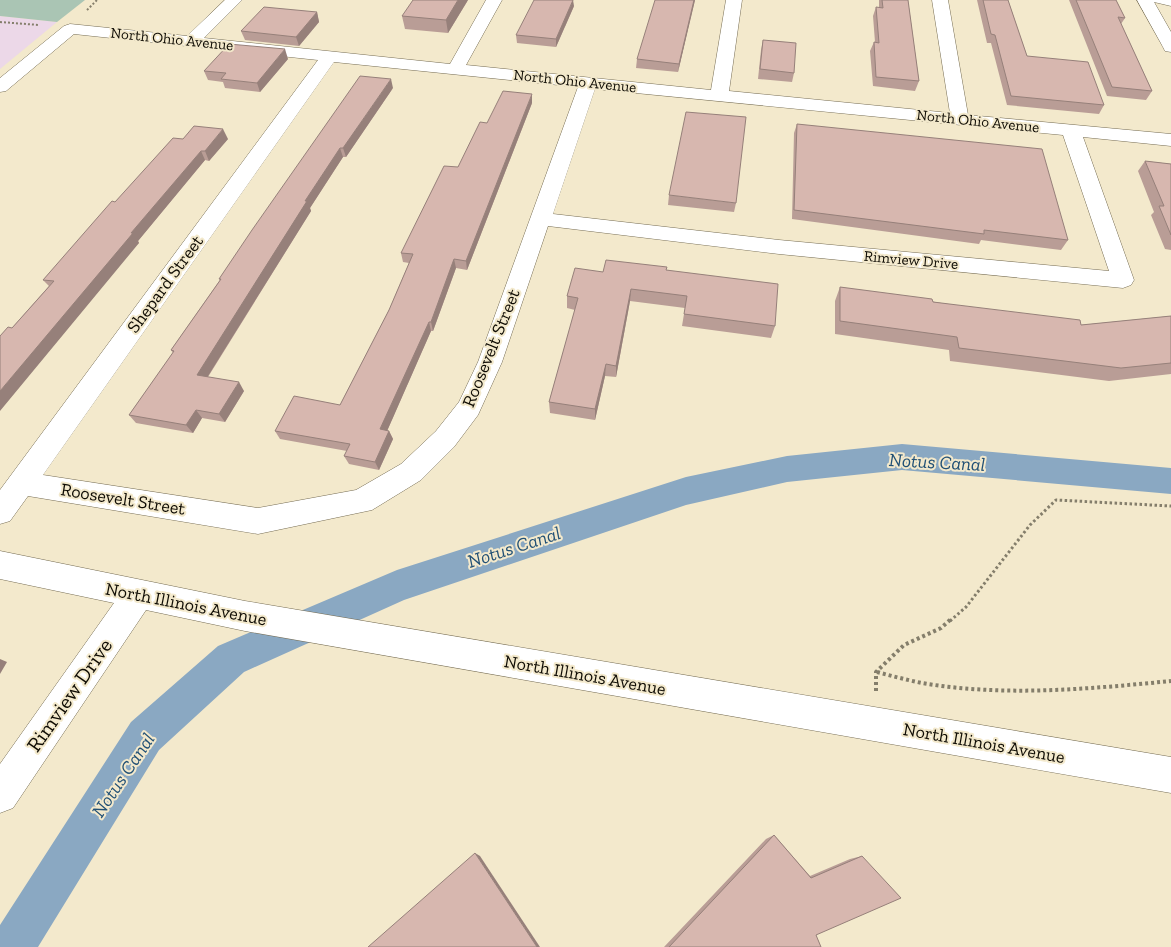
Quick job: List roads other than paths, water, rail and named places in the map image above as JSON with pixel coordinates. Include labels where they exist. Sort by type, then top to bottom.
[{"type":"street","points":[[192,41],[234,0]]},
{"type":"street","points":[[456,68],[494,0]]},
{"type":"street","points":[[719,96],[734,0]]},
{"type":"street","points":[[940,0],[960,119]]},
{"type":"street","points":[[1145,0],[1171,47]]},
{"type":"street","points":[[1160,0],[1171,1]]},
{"type":"street","name":"North Ohio Avenue","points":[[0,87],[70,28],[588,83],[1171,140]]},
{"type":"street","name":"Shepard Street","points":[[0,512],[330,55]]},
{"type":"street","name":"Roosevelt Street","points":[[22,483],[258,521],[362,501],[411,472],[445,439],[469,408],[490,362],[588,83]]},
{"type":"street","name":"Rimview Drive","points":[[542,218],[779,248],[1123,280],[1071,130]]},
{"type":"street","name":"North Illinois Avenue","points":[[0,566],[138,595],[334,632],[1171,775]]},
{"type":"street","name":"Rimview Drive","points":[[0,795],[138,595]]},
{"type":"waterway","name":"Notus Canal","points":[[12,947],[145,736],[231,659],[397,586],[686,491],[787,469],[902,457],[1171,481]]}]
